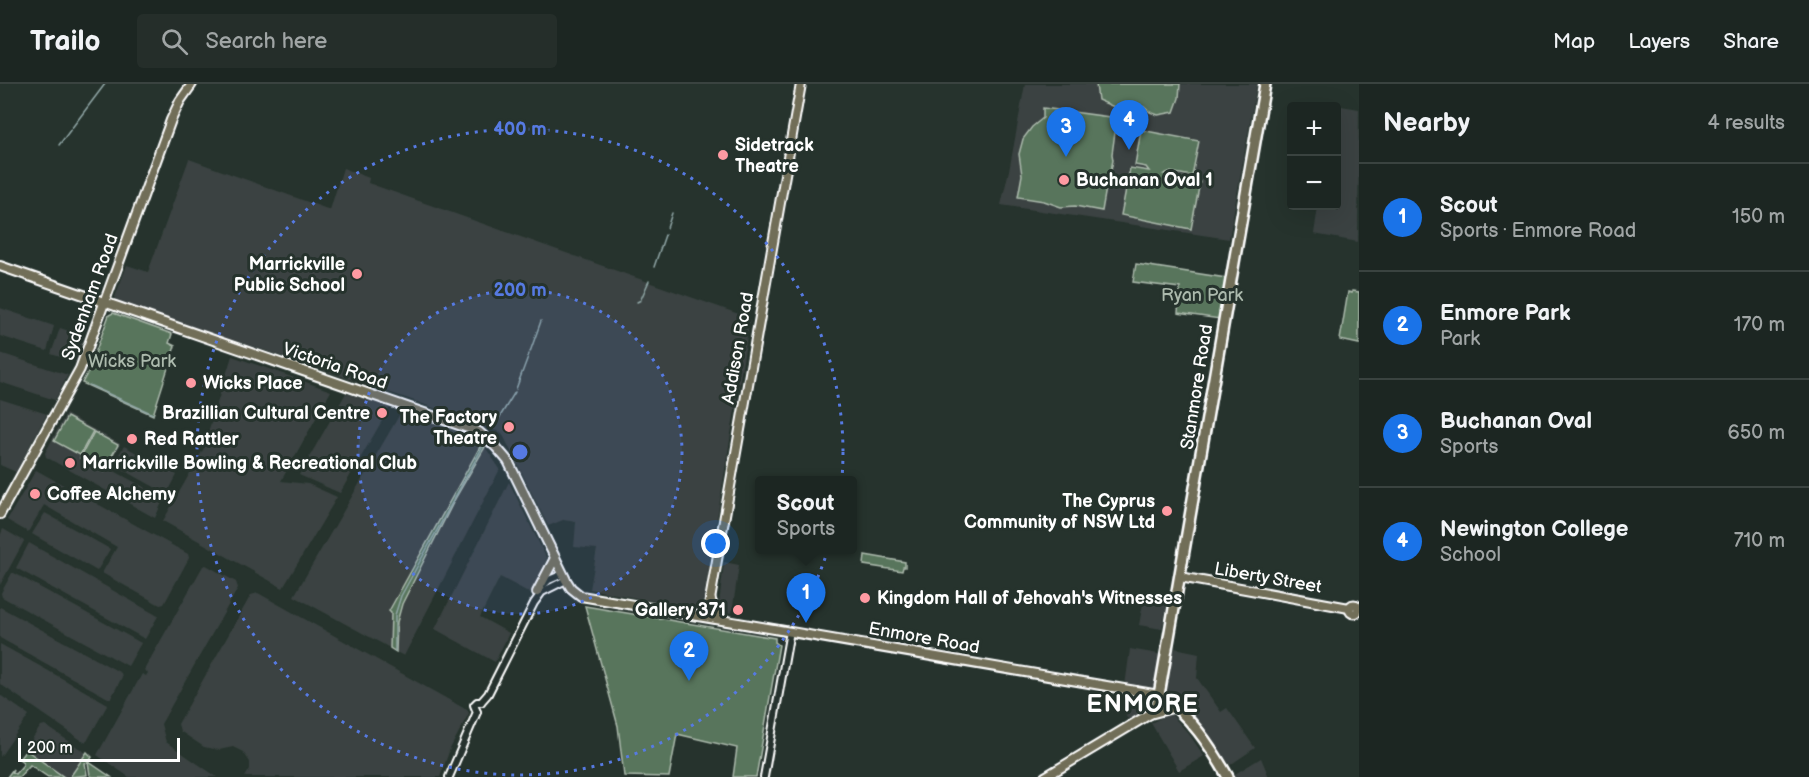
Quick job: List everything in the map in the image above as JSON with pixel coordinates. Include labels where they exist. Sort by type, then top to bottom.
[{"type":"highway","name":"Stanmore Road","points":[[1159,695],[1265,84]]},
{"type":"highway","name":"Enmore Road","points":[[1159,695],[1176,707],[1197,730],[1228,777]]},
{"type":"main road","name":"Sydenham Road","points":[[0,514],[80,369],[171,120],[192,84]]},
{"type":"main road","name":"Addison Road","points":[[706,617],[801,84]]},
{"type":"main road","name":"Victoria Road","points":[[0,266],[478,432],[508,461],[564,577],[576,593]]},
{"type":"main road","points":[[537,592],[555,558]]},
{"type":"main road","name":"Liberty Street","points":[[1180,577],[1355,609]]},
{"type":"main road","name":"Enmore Road","points":[[576,593],[587,597],[1159,695]]},
{"type":"main road","points":[[710,598],[715,610],[724,620]]},
{"type":"main road","points":[[1150,714],[1157,704],[1159,695]]},
{"type":"main road","points":[[1045,777],[1150,714],[1176,707]]},
{"type":"street","points":[[534,603],[537,592],[549,580],[564,577]]},
{"type":"street","points":[[449,777],[477,712],[474,710],[474,705],[481,702],[488,694],[542,591],[564,577]]},
{"type":"street","points":[[764,777],[790,632]]},
{"type":"shaded area","points":[[1025,84],[1257,84],[1229,239],[1001,205]]},
{"type":"shaded area","points":[[1341,106],[1359,109],[1358,242],[1314,234],[1317,210],[1341,210]]},
{"type":"shaded area","points":[[189,159],[330,210],[343,168],[369,178],[368,183],[750,318],[702,611],[590,589],[597,549],[574,547],[576,522],[563,520],[548,526],[502,433],[409,399],[116,301],[115,297],[127,265],[148,272]]},
{"type":"shaded area","points":[[0,308],[54,326],[47,351],[0,336]]},
{"type":"shaded area","points":[[60,328],[84,336],[76,362],[51,354]]},
{"type":"shaded area","points":[[0,353],[68,375],[55,400],[0,382]]},
{"type":"shaded area","points":[[232,356],[331,391],[281,481],[308,484],[337,497],[283,588],[163,521],[208,441],[209,429]]},
{"type":"shaded area","points":[[346,393],[390,407],[340,493],[299,475]]},
{"type":"shaded area","points":[[0,399],[47,414],[16,472],[0,465]]},
{"type":"shaded area","points":[[404,413],[456,431],[481,445],[389,611],[391,612],[390,648],[294,596],[400,414]]},
{"type":"shaded area","points":[[66,414],[120,444],[107,467],[164,498],[155,518],[46,457],[45,453]]},
{"type":"shaded area","points":[[124,446],[177,475],[167,494],[113,464]]},
{"type":"shaded area","points":[[485,447],[500,469],[404,656],[396,652],[397,622],[402,604],[455,499]]},
{"type":"shaded area","points":[[36,470],[188,554],[189,558],[164,604],[160,605],[102,573],[117,547],[44,505],[28,532],[7,520]]},
{"type":"shaded area","points":[[509,482],[547,559],[530,593],[500,577],[480,617],[509,633],[495,662],[435,629]]},
{"type":"shaded area","points":[[45,513],[110,549],[97,571],[32,534]]},
{"type":"shaded area","points":[[3,529],[24,541],[0,585],[0,536]]},
{"type":"shaded area","points":[[29,543],[158,616],[145,639],[16,568]]},
{"type":"shaded area","points":[[724,562],[739,565],[732,613],[726,612],[719,604]]},
{"type":"shaded area","points":[[206,565],[236,582],[238,588],[161,724],[166,742],[217,777],[129,777],[97,755],[142,674],[146,676],[148,673],[144,670],[203,566]]},
{"type":"shaded area","points":[[12,573],[141,643],[128,666],[2,597],[1,593]]},
{"type":"shaded area","points":[[258,593],[467,710],[469,713],[450,749],[440,777],[245,777],[250,769],[250,762],[243,752],[233,747],[219,750],[204,747],[180,731],[178,724],[251,595]]},
{"type":"shaded area","points":[[1145,593],[1169,597],[1162,629],[1139,625]]},
{"type":"shaded area","points":[[0,607],[121,673],[122,677],[111,698],[0,638]]},
{"type":"shaded area","points":[[0,644],[108,704],[87,741],[84,742],[0,684]]},
{"type":"shaded area","points":[[1175,648],[1199,653],[1197,678],[1221,712],[1227,708],[1255,748],[1230,765],[1191,711],[1169,691],[1154,687],[1149,709],[1130,719],[1127,718],[1122,708],[1130,649],[1158,654]]},
{"type":"shaded area","points":[[0,695],[29,715],[0,757]]},
{"type":"shaded area","points":[[1170,713],[1189,734],[1204,756],[1179,771],[1151,723]]},
{"type":"shaded area","points":[[45,725],[86,753],[70,777],[64,777],[25,749],[41,726]]},
{"type":"shaded area","points":[[1261,758],[1269,777],[1236,777],[1235,774]]},
{"type":"green space","points":[[1096,84],[1180,84],[1179,98],[1174,112],[1158,115],[1144,107],[1125,104],[1114,107],[1098,100]]},
{"type":"green space","points":[[1043,108],[1117,118],[1113,160],[1102,211],[1075,206],[1061,207],[1044,201],[1018,197],[1022,175],[1019,154],[1023,139],[1043,118]]},
{"type":"green space","points":[[1141,130],[1199,141],[1192,176],[1169,172],[1164,174],[1200,182],[1191,229],[1121,215],[1130,168],[1149,171],[1146,167],[1135,165]]},
{"type":"green space","name":"Ryan Park","points":[[1136,264],[1226,278],[1220,319],[1178,313],[1180,288],[1133,282]]},
{"type":"green space","points":[[1352,291],[1359,292],[1359,344],[1340,340],[1348,292],[1352,293]]},
{"type":"green space","name":"Wicks Park","points":[[113,313],[172,334],[169,343],[175,346],[153,415],[82,383],[109,315]]},
{"type":"green space","points":[[67,417],[93,431],[80,455],[54,441]]},
{"type":"green space","points":[[94,432],[118,445],[103,471],[80,458]]},
{"type":"green space","points":[[481,445],[485,447],[455,499],[402,604],[397,622],[396,652],[390,648],[391,613],[389,611]]},
{"type":"green space","points":[[865,555],[905,562],[905,567],[902,571],[864,565]]},
{"type":"green space","points":[[585,606],[775,638],[775,642],[779,645],[756,777],[733,777],[737,748],[677,734],[669,777],[624,776],[618,726]]},
{"type":"green space","points":[[26,750],[64,777],[48,777],[30,765],[19,777],[7,777],[13,769],[12,772],[15,774],[23,765],[19,759]]},
{"type":"green space","points":[[87,752],[92,757],[89,762],[111,777],[93,777],[90,775],[88,762],[85,763],[87,775],[70,777]]},
{"type":"waterway","points":[[59,145],[105,84]]},
{"type":"waterway","points":[[667,228],[672,213]]},
{"type":"waterway","points":[[654,267],[665,235]]},
{"type":"waterway","points":[[641,299],[649,281]]},
{"type":"waterway","points":[[637,302],[641,300]]},
{"type":"waterway","points":[[530,352],[541,321]]},
{"type":"waterway","points":[[516,389],[529,354]]},
{"type":"waterway","points":[[89,385],[153,414]]},
{"type":"waterway","points":[[493,428],[515,392]]},
{"type":"waterway","points":[[395,651],[395,615],[401,596],[482,448]]},
{"type":"place","name":"Newington College","points":[[1129,150]]},
{"type":"place","name":"Sidetrack Theatre","points":[[723,155]]},
{"type":"place","name":"Buchanan Oval","points":[[1066,157]]},
{"type":"place","name":"Buchanan Oval 1","points":[[1064,180]]},
{"type":"place","name":"Marrickville Public School","points":[[357,274]]},
{"type":"place","name":"Wicks Place","points":[[191,383]]},
{"type":"place","name":"Brazillian Cultural Centre","points":[[382,413]]},
{"type":"place","name":"The Factory Theatre","points":[[509,427]]},
{"type":"place","name":"Red Rattler","points":[[132,439]]},
{"type":"place","name":"Marrickville Bowling & Recreational Club","points":[[70,463]]},
{"type":"place","name":"Coffee Alchemy","points":[[35,494]]},
{"type":"place","name":"The Cyprus Community of NSW Ltd","points":[[1167,511]]},
{"type":"place","name":"Kingdom Hall of Jehovah's Witnesses","points":[[865,598]]},
{"type":"place","name":"Gallery 371","points":[[738,610]]},
{"type":"place","name":"Scout","points":[[806,623]]},
{"type":"place","name":"Enmore Park","points":[[689,681]]},
{"type":"district","name":"ENMORE","points":[[1143,704]]}]
